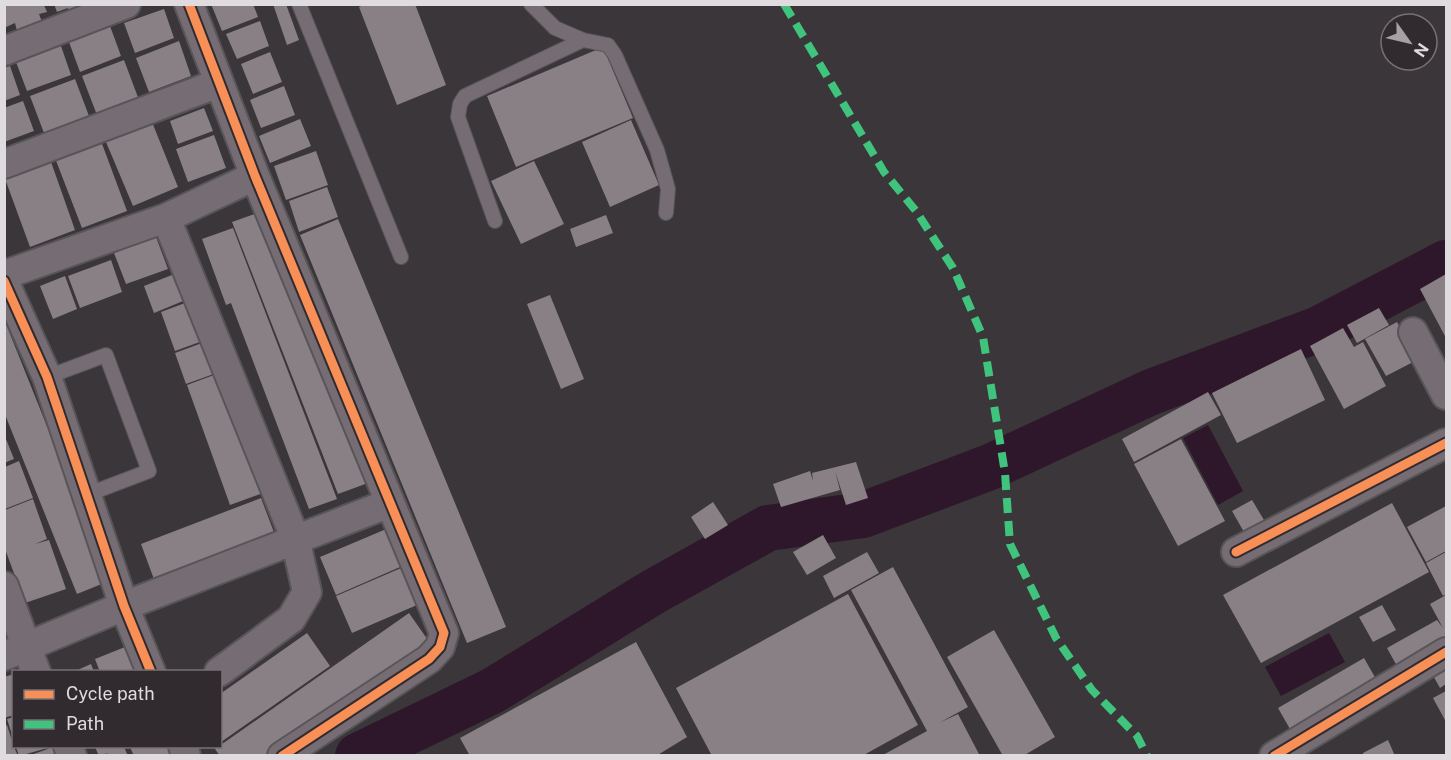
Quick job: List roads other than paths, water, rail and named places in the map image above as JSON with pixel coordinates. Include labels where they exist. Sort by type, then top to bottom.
[{"type":"street","points":[[4,51],[126,4]]},
{"type":"street","points":[[189,4],[255,176],[444,633],[440,647],[429,659],[282,756]]},
{"type":"street","points":[[4,164],[219,83]]},
{"type":"street","points":[[4,275],[166,218],[255,176]]},
{"type":"street","points":[[166,218],[295,538],[307,592],[291,619],[222,670]]},
{"type":"street","points":[[4,281],[47,377],[124,606],[150,670]]},
{"type":"street","points":[[1413,332],[1446,395]]},
{"type":"street","points":[[1236,552],[1446,443]]},
{"type":"street","points":[[4,586],[22,658],[124,606],[390,503]]},
{"type":"street","points":[[1274,756],[1446,652]]},
{"type":"lane","points":[[299,4],[401,257]]},
{"type":"lane","points":[[531,4],[555,28],[583,40],[608,45],[615,55],[657,150],[668,189],[666,213]]},
{"type":"lane","points":[[495,221],[458,117],[460,105],[465,96],[583,40]]},
{"type":"lane","points":[[47,377],[106,355],[149,471],[86,495]]},
{"type":"waterway","points":[[358,756],[492,691],[653,592],[768,528],[863,515],[990,467],[1151,392],[1319,329],[1446,263]]}]
